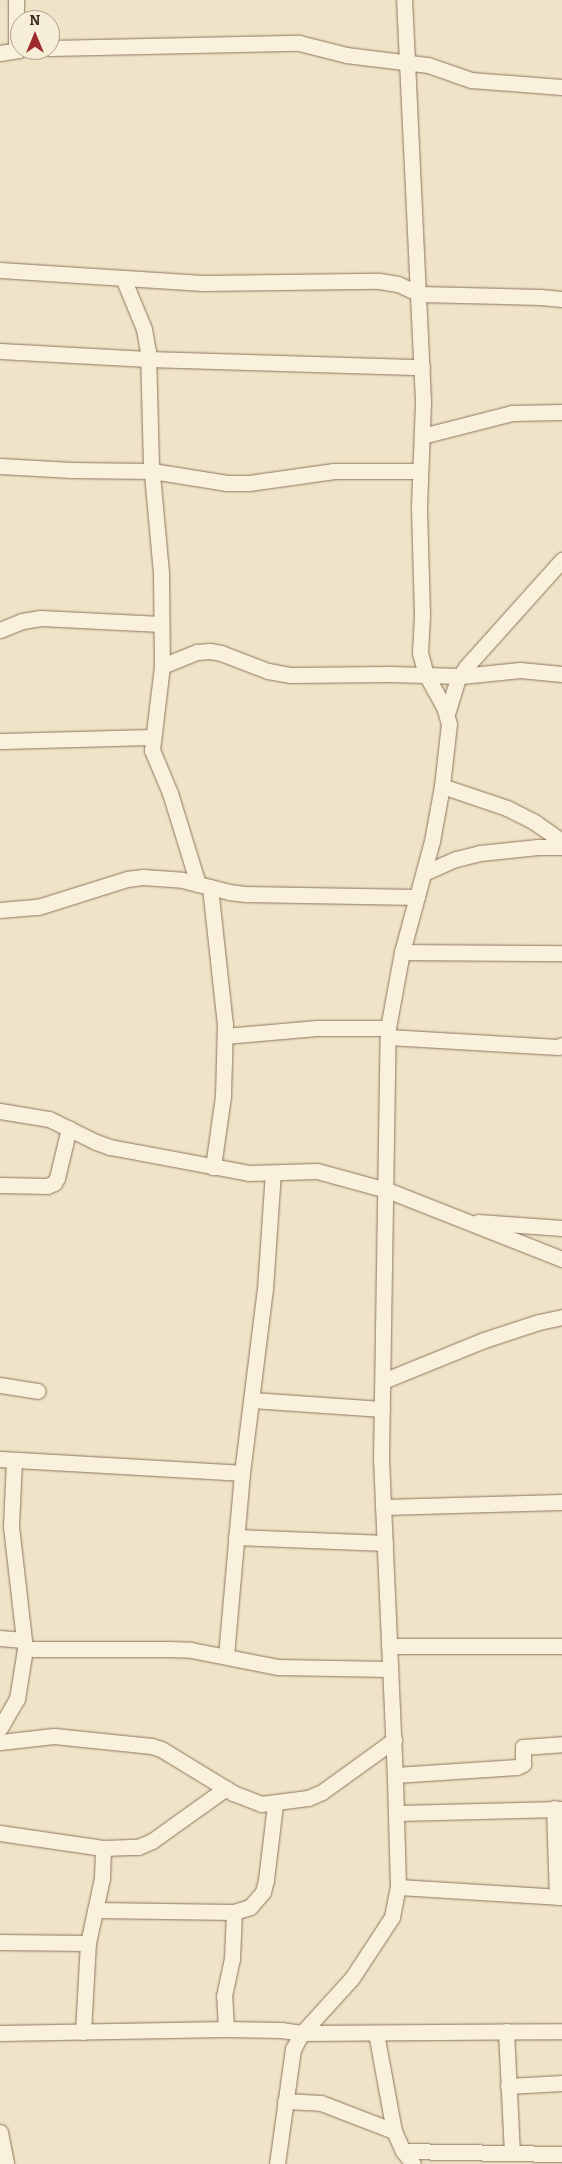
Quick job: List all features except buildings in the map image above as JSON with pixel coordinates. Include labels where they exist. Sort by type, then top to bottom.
[{"type":"street","points":[[277,2164],[291,2054],[302,2033],[352,1978],[383,1932],[392,1917],[398,1887],[394,1740],[383,1507],[382,1409],[387,1190],[388,1032],[402,952],[424,873],[442,786],[449,724],[447,714],[426,675],[419,643],[422,615],[420,471],[422,367],[404,0]]},
{"type":"street","points":[[60,48],[299,42],[346,55],[428,65],[471,80],[562,86]]},
{"type":"street","points":[[0,270],[244,284],[379,281],[398,284],[419,294],[540,296],[562,299]]},
{"type":"street","points":[[123,278],[144,329],[148,359],[152,471],[161,573],[162,666],[153,737],[154,760],[170,793],[204,886],[225,1036],[223,1096],[213,1166]]},
{"type":"street","points":[[0,351],[148,359],[422,367]]},
{"type":"street","points":[[422,436],[512,413],[562,412]]},
{"type":"street","points":[[0,466],[72,470],[152,471],[227,483],[249,483],[334,471],[420,471]]},
{"type":"street","points":[[447,714],[460,676],[562,560]]},
{"type":"street","points":[[0,630],[22,621],[41,618],[161,624]]},
{"type":"street","points":[[162,666],[196,652],[210,651],[221,653],[268,671],[290,675],[460,676],[520,670],[562,674]]},
{"type":"street","points":[[0,741],[153,737]]},
{"type":"street","points":[[442,786],[507,808],[533,821],[562,841]]},
{"type":"street","points":[[424,873],[456,859],[480,852],[562,847]]},
{"type":"street","points":[[0,910],[38,907],[126,879],[172,880],[246,894],[417,897]]},
{"type":"street","points":[[402,952],[562,953]]},
{"type":"street","points":[[225,1036],[317,1028],[562,1045]]},
{"type":"street","points":[[0,1111],[49,1119],[96,1142],[110,1146],[249,1173],[317,1171],[387,1190],[562,1259]]},
{"type":"street","points":[[0,1185],[47,1186],[54,1183],[57,1178],[69,1128]]},
{"type":"street","points":[[226,1656],[242,1473],[265,1288],[273,1173]]},
{"type":"street","points":[[462,1221],[562,1228]]},
{"type":"street","points":[[383,1380],[484,1340],[539,1322],[562,1317]]},
{"type":"street","points":[[0,1385],[38,1391]]},
{"type":"street","points":[[252,1400],[382,1409]]},
{"type":"street","points":[[0,1728],[17,1699],[24,1644],[11,1526],[7,1460],[242,1473]]},
{"type":"street","points":[[383,1507],[562,1502]]},
{"type":"street","points":[[236,1537],[385,1543]]},
{"type":"street","points":[[0,1638],[24,1644],[168,1649],[226,1656],[278,1667],[390,1669]]},
{"type":"street","points":[[389,1646],[562,1646]]},
{"type":"street","points":[[0,1742],[54,1736],[151,1746],[160,1749],[249,1802],[275,1804],[308,1798],[322,1792],[394,1740]]},
{"type":"street","points":[[395,1775],[517,1767],[523,1764],[523,1747],[562,1744]]},
{"type":"street","points":[[0,1833],[103,1848],[138,1847],[152,1841],[226,1788]]},
{"type":"street","points":[[95,1910],[234,1912],[250,1907],[263,1892],[275,1804]]},
{"type":"street","points":[[396,1813],[558,1809],[560,1897],[398,1887]]},
{"type":"street","points":[[83,2032],[88,1943],[102,1878],[103,1848]]},
{"type":"street","points":[[226,2029],[224,1996],[232,1959],[234,1912]]},
{"type":"street","points":[[0,1942],[88,1943]]},
{"type":"street","points":[[0,2033],[226,2029],[281,2030],[302,2033],[562,2030]]},
{"type":"street","points":[[506,2031],[512,2153]]},
{"type":"street","points":[[376,2033],[394,2131],[403,2151],[413,2164]]},
{"type":"street","points":[[508,2086],[562,2083]]},
{"type":"street","points":[[285,2101],[321,2103],[394,2131]]},
{"type":"street","points":[[0,2132],[6,2164]]},
{"type":"street","points":[[403,2151],[562,2154]]}]
